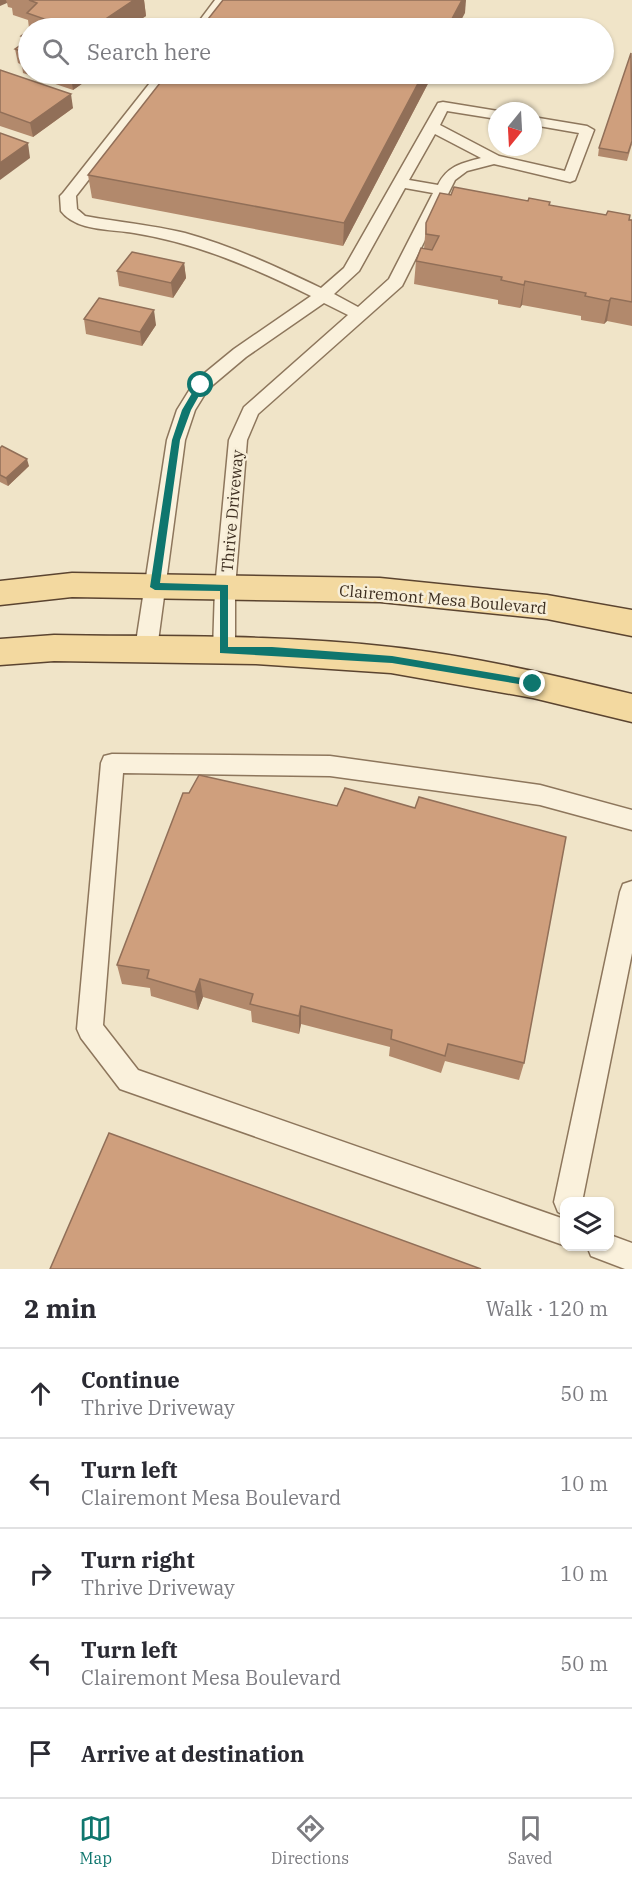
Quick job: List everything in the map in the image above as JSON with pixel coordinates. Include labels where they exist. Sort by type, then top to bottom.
[{"type":"main road","name":"Clairemont Mesa Boulevard","points":[[0,592],[72,585],[380,590],[547,607],[632,623]]},
{"type":"main road","points":[[0,652],[54,648],[272,651],[392,660],[533,684],[632,708]]},
{"type":"lane","points":[[208,18],[222,0]]},
{"type":"lane","points":[[156,84],[68,196],[69,211],[81,220],[179,237],[240,256],[361,315]]},
{"type":"lane","points":[[146,649],[176,440],[191,402],[201,385],[240,353],[322,296],[351,271],[443,106],[488,114]]},
{"type":"lane","points":[[432,127],[494,159],[570,177],[587,130],[542,122]]},
{"type":"lane","name":"Thrive Driveway","points":[[224,651],[225,588],[238,440],[250,411],[396,282],[449,177],[462,168],[494,159]]},
{"type":"lane","points":[[400,183],[443,190]]},
{"type":"lane","points":[[560,1228],[129,1080],[90,1029],[112,763],[330,766],[540,795],[632,820]]},
{"type":"lane","points":[[569,1197],[632,892]]},
{"type":"lane","points":[[614,1251],[632,1257]]},
{"type":"building","points":[[29,0],[134,0],[107,18],[41,18],[27,13],[37,3]]},
{"type":"building","points":[[223,0],[462,0],[452,18],[209,18]]},
{"type":"building","points":[[631,53],[632,141],[628,153],[599,148]]},
{"type":"building","points":[[0,70],[18,76],[18,84],[41,84],[71,94],[30,123],[0,112]]},
{"type":"building","points":[[159,84],[418,84],[344,223],[88,175]]},
{"type":"building","points":[[0,133],[28,143],[0,163]]},
{"type":"building","points":[[454,187],[528,201],[529,198],[550,202],[549,205],[606,215],[608,211],[630,215],[629,220],[632,220],[632,302],[611,298],[609,301],[585,296],[586,293],[525,281],[524,285],[501,280],[502,277],[416,261],[421,248],[432,250],[439,236],[426,234],[426,223],[440,193],[451,195]]},
{"type":"building","points":[[132,252],[184,263],[171,283],[117,271]]},
{"type":"building","points":[[99,298],[154,310],[140,332],[84,319]]},
{"type":"building","points":[[2,446],[27,459],[6,478],[0,475],[0,448]]},
{"type":"building","points":[[199,775],[337,806],[345,788],[415,808],[419,797],[566,837],[524,1063],[448,1044],[445,1056],[391,1039],[392,1030],[301,1006],[299,1016],[250,1004],[253,994],[200,979],[195,992],[147,978],[149,970],[117,965],[183,793],[189,793]]},
{"type":"building","points":[[109,1133],[481,1269],[50,1269]]},
{"type":"route","points":[[201,385],[186,410],[176,440],[155,587],[225,588],[224,651],[272,651],[392,660],[533,684]]}]
